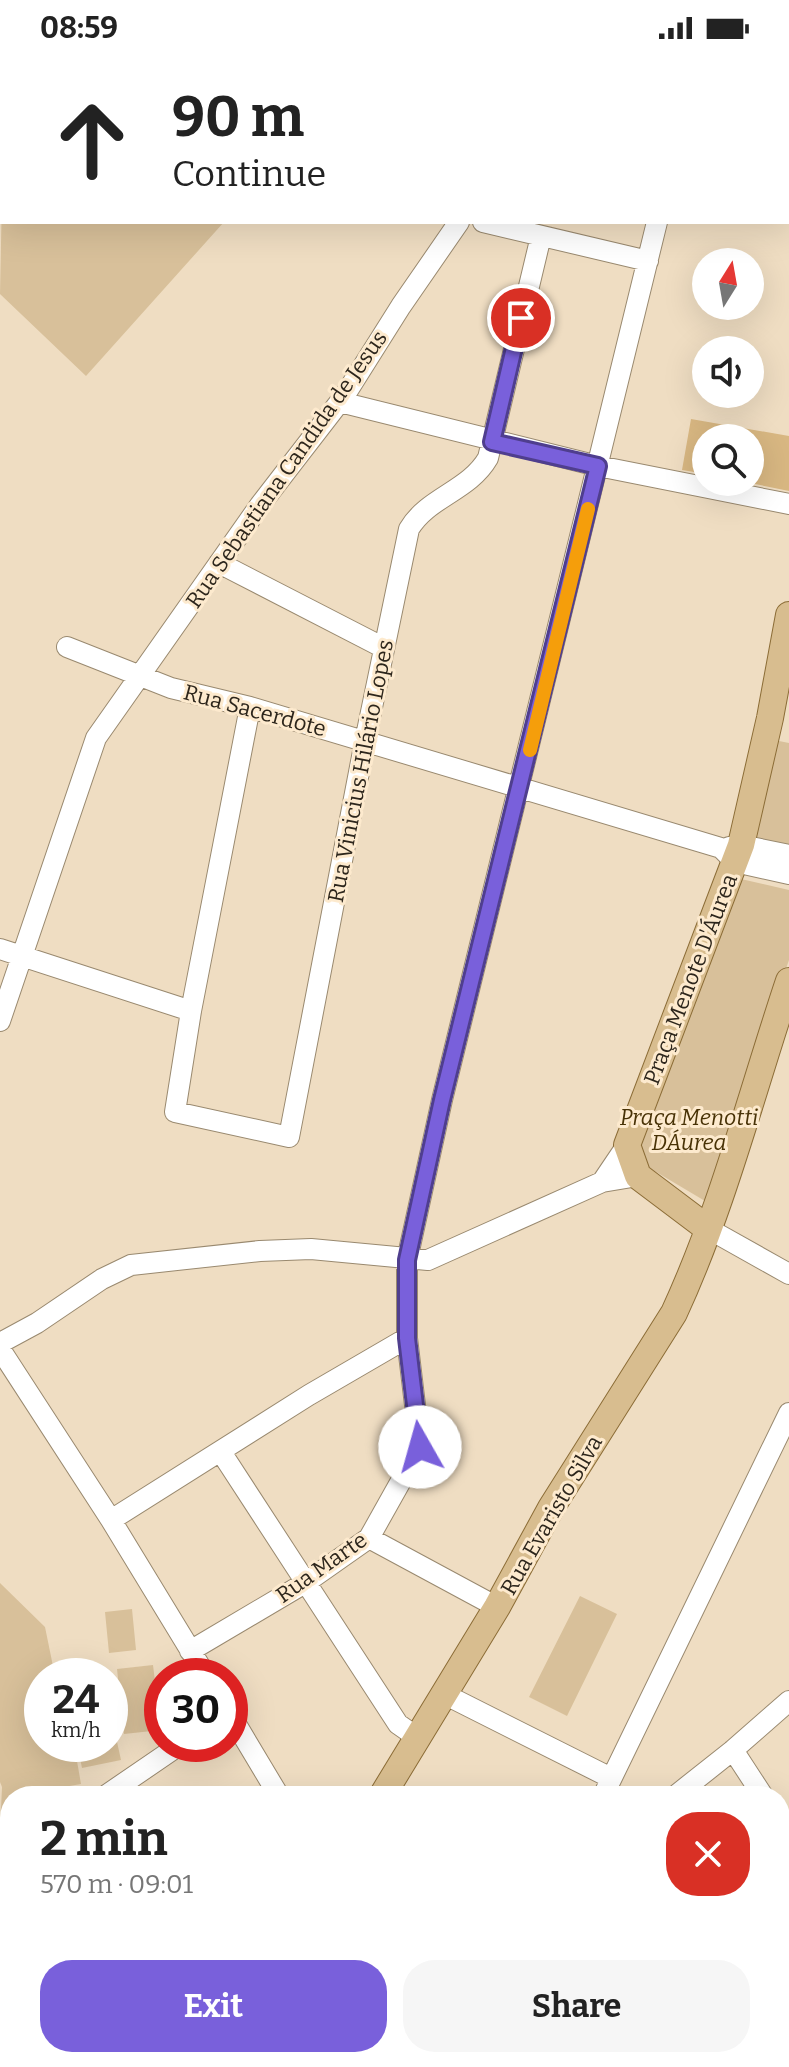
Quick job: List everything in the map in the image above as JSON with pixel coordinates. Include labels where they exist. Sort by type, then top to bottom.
[{"type":"main road","name":"Praça Menote D'Áurea","points":[[627,1145],[779,729],[789,615]]},
{"type":"main road","points":[[627,1145],[638,1176],[707,1228],[789,981]]},
{"type":"main road","name":"Rua Evaristo Silva","points":[[388,1786],[497,1607],[551,1508],[674,1313],[707,1228]]},
{"type":"street","name":"Rua Sebastiana Candida de Jesus","points":[[0,1021],[96,738],[260,505],[340,402],[458,224]]},
{"type":"street","points":[[491,224],[648,261]]},
{"type":"street","name":"Rua Marte","points":[[190,1651],[305,1583],[369,1538],[420,1447],[407,1338],[407,1260],[442,1100],[657,224]]},
{"type":"street","name":"Rua Vinicius Hilário Lopes","points":[[191,1011],[175,1112],[289,1137],[409,529],[418,514],[468,482],[488,458],[541,236]]},
{"type":"street","points":[[340,402],[492,442],[789,504]]},
{"type":"street","points":[[219,563],[384,648]]},
{"type":"street","name":"Rua Sacerdote","points":[[67,647],[171,688],[250,707],[733,852]]},
{"type":"street","points":[[0,949],[191,1011],[250,707]]},
{"type":"street","name":"Praça Menote D'Áurea","points":[[733,852],[789,855]]},
{"type":"street","name":"Praça Menote D'Áurea","points":[[733,852],[789,874]]},
{"type":"street","points":[[602,1182],[627,1145]]},
{"type":"street","points":[[0,1343],[37,1323],[102,1279],[131,1265],[299,1249],[428,1260],[602,1182],[638,1176]]},
{"type":"street","points":[[707,1228],[789,1274]]},
{"type":"street","points":[[111,1520],[407,1338]]},
{"type":"street","points":[[0,1349],[111,1520],[194,1658]]},
{"type":"street","points":[[607,1786],[789,1413]]},
{"type":"street","points":[[221,1452],[398,1724],[418,1738]]},
{"type":"street","points":[[369,1538],[497,1607]]},
{"type":"street","points":[[444,1694],[605,1786]]},
{"type":"street","points":[[688,1786],[789,1701]]},
{"type":"street","points":[[248,1744],[273,1786]]},
{"type":"street","points":[[733,1750],[756,1786]]},
{"type":"street","points":[[120,1786],[155,1762]]},
{"type":"green space","points":[[1,224],[222,224],[86,376],[0,294]]},
{"type":"green space","points":[[774,740],[789,743],[789,850],[752,842]]},
{"type":"green space","name":"Praça Menotti DÁurea","points":[[741,879],[789,890],[789,960],[705,1201],[636,1160]]},
{"type":"green space","points":[[0,1583],[45,1627],[51,1658],[24,1658],[24,1762],[77,1762],[81,1784],[2,1786]]},
{"type":"green space","points":[[580,1596],[617,1614],[567,1716],[529,1697]]},
{"type":"green space","points":[[132,1609],[136,1650],[109,1653],[105,1612]]},
{"type":"green space","points":[[144,1666],[144,1732],[128,1734],[128,1668]]},
{"type":"green space","points":[[81,1762],[111,1762],[82,1768]]},
{"type":"building","points":[[691,419],[720,424],[692,424],[692,472],[682,470]]},
{"type":"building","points":[[764,432],[789,436],[789,491],[764,486]]},
{"type":"slow traffic","points":[[530,750],[588,509]]},
{"type":"route","points":[[420,1447],[407,1338],[407,1260],[442,1100],[598,466],[492,442],[521,318]]}]
